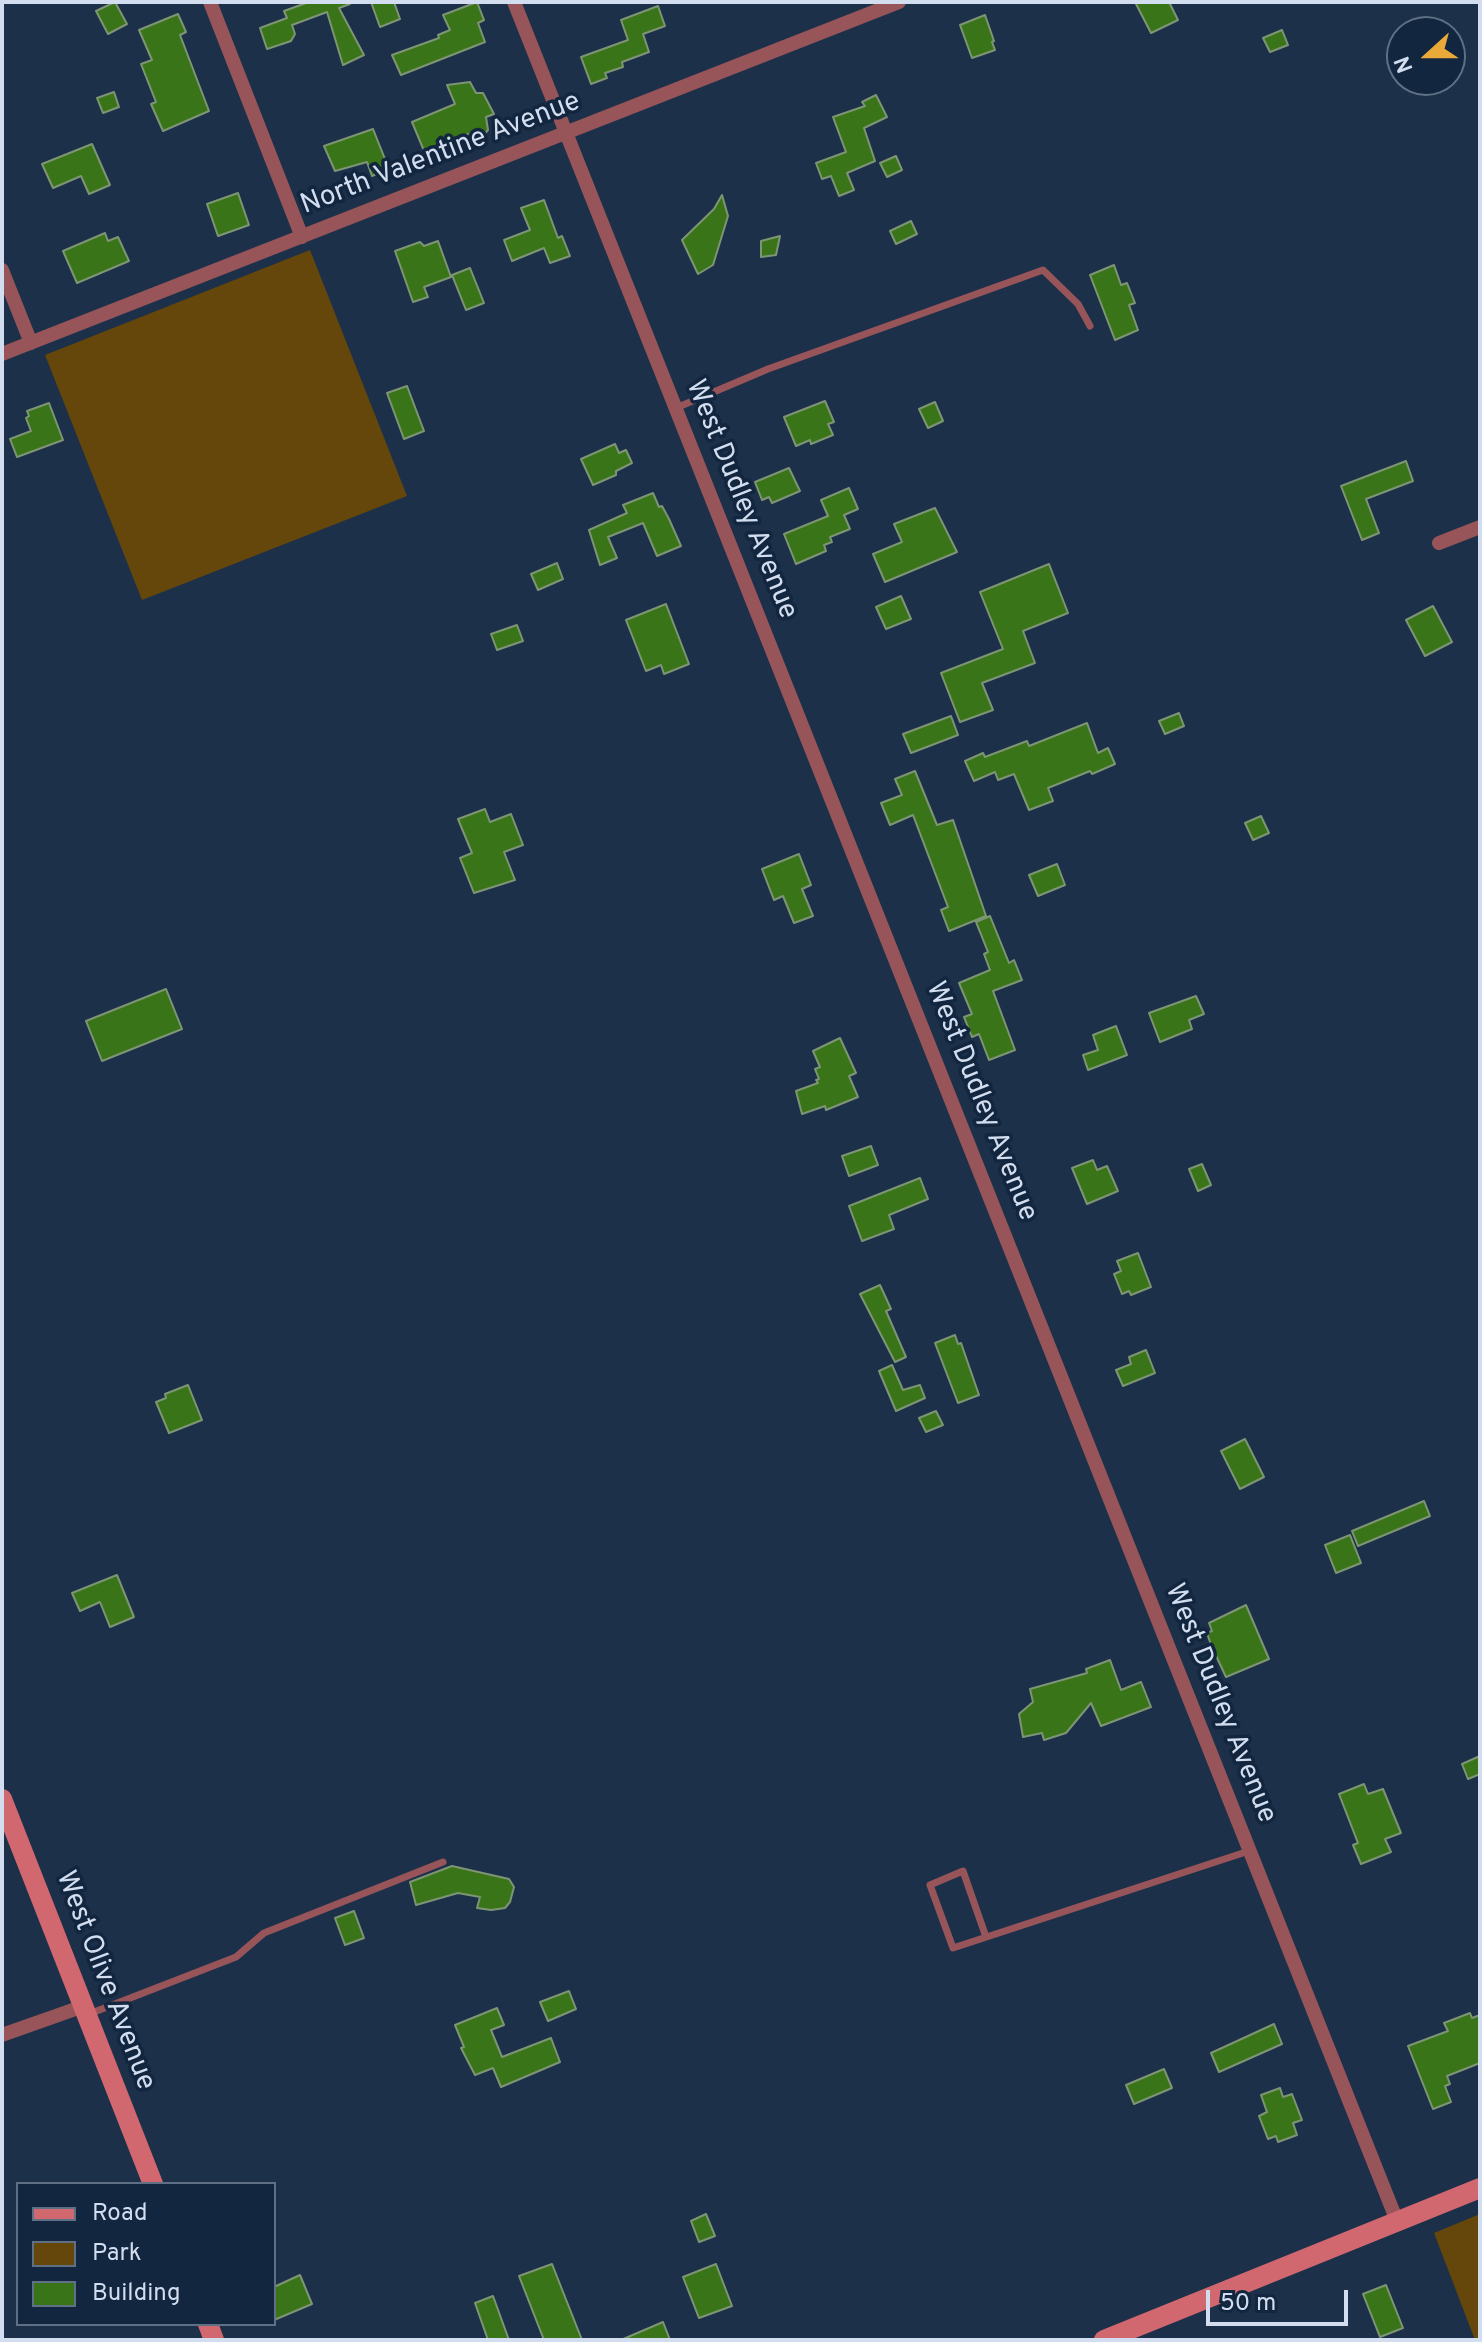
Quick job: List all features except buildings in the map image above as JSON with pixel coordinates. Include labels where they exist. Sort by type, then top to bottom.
[{"type":"main road","name":"West Olive Avenue","points":[[2,1799],[152,2182]]},
{"type":"main road","points":[[1104,2340],[1480,2188]]},
{"type":"street","points":[[210,2],[302,237]]},
{"type":"street","name":"West Dudley Avenue","points":[[514,2],[1397,2221]]},
{"type":"street","name":"North Valentine Avenue","points":[[2,354],[899,2]]},
{"type":"street","points":[[2,270],[31,343]]},
{"type":"street","points":[[1439,543],[1480,527]]},
{"type":"street","points":[[2,2035],[86,2010]]},
{"type":"lane","points":[[676,408],[768,369],[1043,270],[1078,304],[1090,326]]},
{"type":"lane","points":[[986,1937],[963,1871],[930,1885],[953,1948],[1249,1851]]},
{"type":"lane","points":[[86,2010],[236,1957],[264,1933],[443,1862]]},
{"type":"green space","points":[[310,250],[407,496],[142,600],[45,355]]},
{"type":"green space","points":[[1480,2214],[1480,2340],[1475,2340],[1434,2233]]}]
